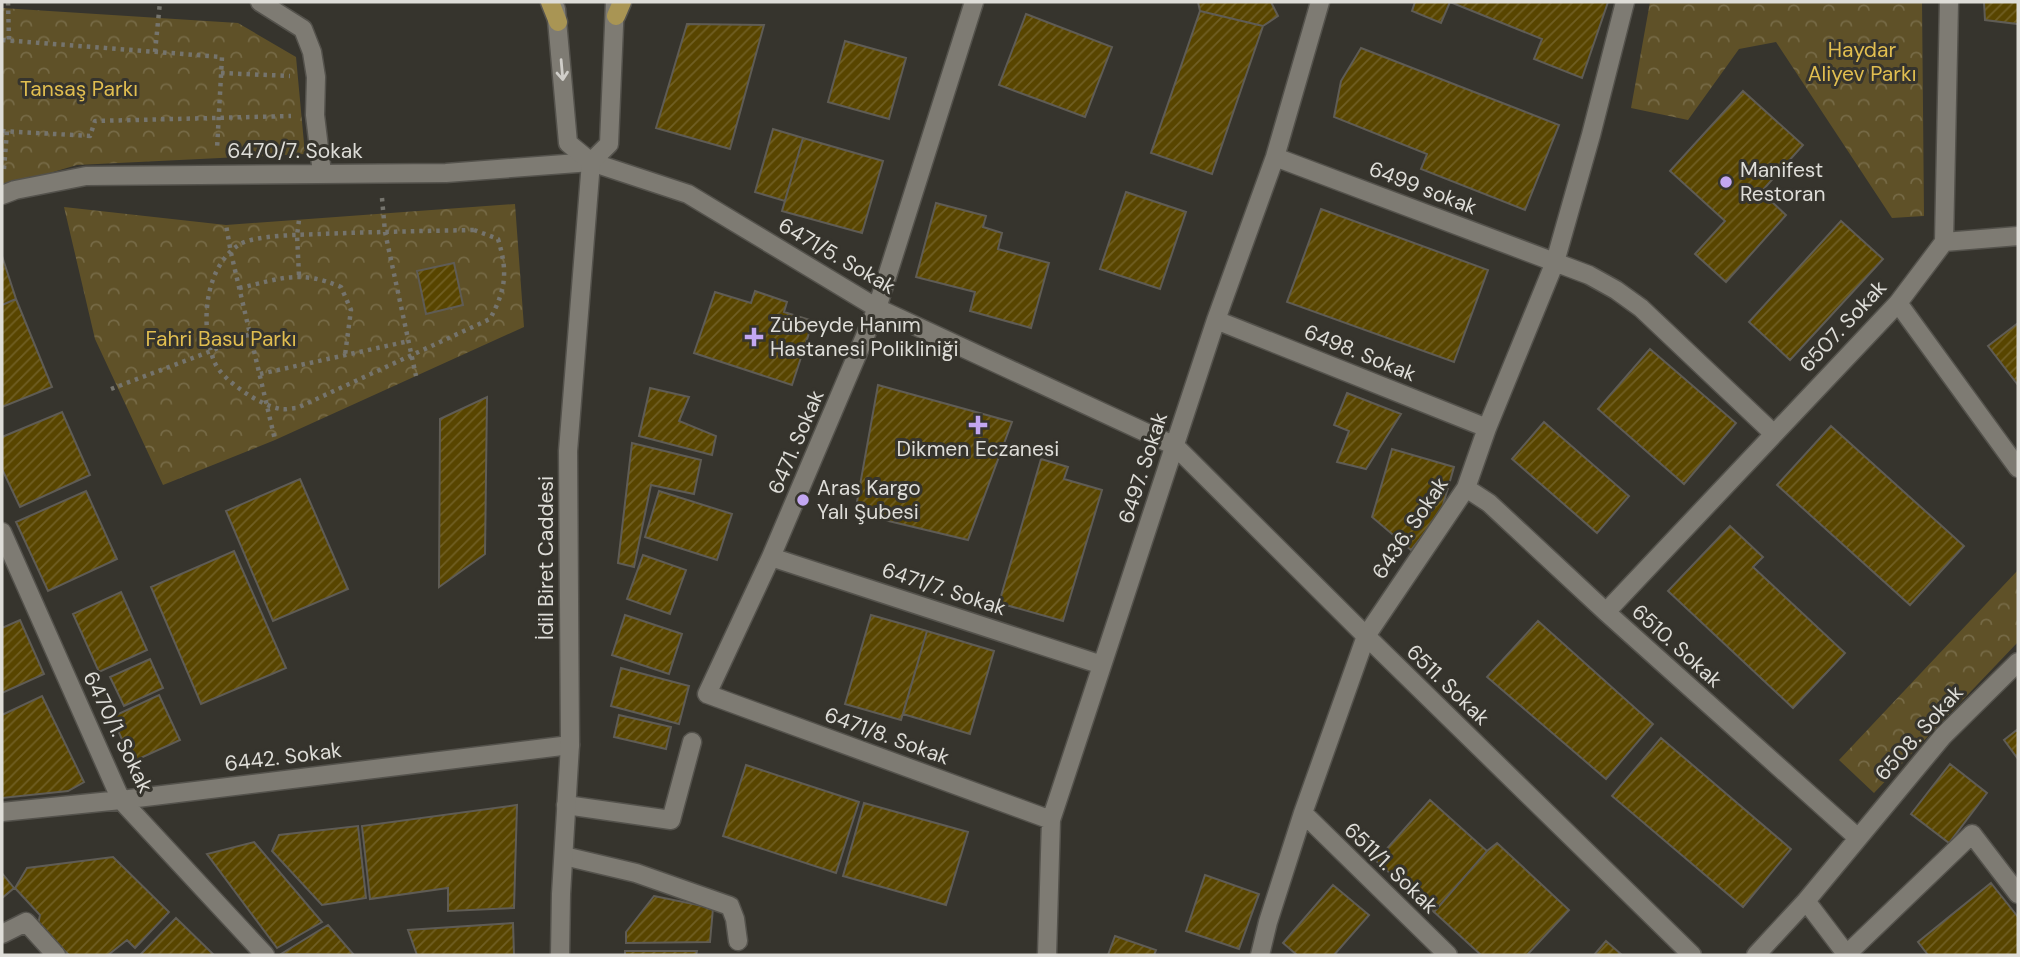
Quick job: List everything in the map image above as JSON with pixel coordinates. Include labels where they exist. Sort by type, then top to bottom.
[{"type":"main road","points":[[553,2],[558,22]]},
{"type":"street","points":[[260,2],[303,29],[312,52],[316,78],[314,115],[322,173]]},
{"type":"street","name":"6471. Sokak","points":[[707,694],[771,557],[877,308],[974,2]]},
{"type":"street","name":"6497. Sokak","points":[[1047,955],[1051,820],[1216,320],[1275,157],[1320,2]]},
{"type":"street","name":"6436. Sokak","points":[[1260,955],[1303,813],[1366,636],[1466,488],[1487,428],[1555,262],[1625,2]]},
{"type":"street","points":[[1949,2],[1944,242],[2018,236]]},
{"type":"street","points":[[558,22],[568,143],[591,162],[609,144],[617,7]]},
{"type":"street","name":"6499 sokak","points":[[1275,157],[1589,275],[1616,290],[1641,308],[1774,435]]},
{"type":"street","name":"6471/5. Sokak","points":[[591,162],[688,194],[877,308],[1175,446]]},
{"type":"street","name":"6470/7. Sokak","points":[[2,195],[86,176],[446,173],[591,162]]},
{"type":"street","name":"İdil Biret Caddesi","points":[[560,955],[570,745],[568,451],[591,162]]},
{"type":"street","name":"6507. Sokak","points":[[1606,612],[1898,303],[1944,242]]},
{"type":"street","points":[[1898,303],[2018,468]]},
{"type":"street","name":"6498. Sokak","points":[[1216,320],[1487,428]]},
{"type":"street","name":"6511. Sokak","points":[[1175,446],[1692,955]]},
{"type":"street","name":"6510. Sokak","points":[[1466,488],[1489,503],[1858,838]]},
{"type":"street","name":"6470/1. Sokak","points":[[2,532],[121,800],[265,955]]},
{"type":"street","name":"6471/7. Sokak","points":[[771,557],[1102,665]]},
{"type":"street","name":"6508. Sokak","points":[[1756,955],[1806,901],[1943,736],[2018,662]]},
{"type":"street","name":"6471/8. Sokak","points":[[707,694],[1051,820]]},
{"type":"street","points":[[566,805],[671,820],[692,742]]},
{"type":"street","name":"6442. Sokak","points":[[2,812],[570,745]]},
{"type":"street","name":"6511/1. Sokak","points":[[1303,813],[1448,955]]},
{"type":"street","points":[[1806,901],[1846,955],[1972,834],[2018,894]]},
{"type":"street","points":[[564,856],[636,873],[730,906],[738,941]]},
{"type":"street","points":[[2,934],[26,922],[56,955]]},
{"type":"path","points":[[8,2],[9,40]]},
{"type":"path","points":[[155,52],[160,2]]},
{"type":"path","points":[[2,40],[222,57],[215,174]]},
{"type":"path","points":[[221,73],[316,78]]},
{"type":"path","points":[[2,131],[90,136],[95,121],[314,115]]},
{"type":"path","points":[[380,173],[386,232],[416,376]]},
{"type":"path","points":[[299,220],[299,275]]},
{"type":"path","points":[[226,225],[275,440]]},
{"type":"path","points":[[474,230],[498,239],[504,259],[505,279],[490,319],[297,408],[283,410],[260,403],[228,379],[215,364],[207,338],[208,295],[218,267],[241,244],[273,236],[297,235],[474,230]]},
{"type":"path","points":[[239,288],[299,275],[322,279],[341,287],[351,310],[345,355]]},
{"type":"path","points":[[111,389],[250,334]]},
{"type":"path","points":[[260,374],[410,341]]},
{"type":"green space","name":"Haydar Aliyev Parkı","points":[[1650,2],[1922,2],[1924,216],[1892,218],[1776,42],[1739,49],[1688,120],[1631,108]]},
{"type":"green space","name":"Tansaş Parkı","points":[[2,8],[238,23],[296,57],[305,154],[77,165],[2,187]]},
{"type":"green space","name":"Fahri Basu Parkı","points":[[515,204],[524,327],[275,440],[163,485],[95,339],[64,207],[226,225]]},
{"type":"green space","points":[[2018,570],[2018,642],[1874,793],[1839,760]]},
{"type":"building","points":[[1198,2],[1271,2],[1278,16],[1263,26],[1200,11]]},
{"type":"building","points":[[1415,2],[1450,2],[1441,23],[1412,11]]},
{"type":"building","points":[[1450,2],[1608,2],[1582,78],[1534,59],[1542,39]]},
{"type":"building","points":[[1984,2],[2018,2],[2018,24],[1985,20]]},
{"type":"building","points":[[1200,11],[1263,26],[1212,174],[1151,153]]},
{"type":"building","points":[[1026,14],[1112,47],[1085,117],[999,85]]},
{"type":"building","points":[[687,24],[764,25],[730,149],[656,128]]},
{"type":"building","points":[[845,41],[906,58],[889,119],[828,102]]},
{"type":"building","points":[[1361,48],[1559,125],[1525,210],[1421,169],[1427,154],[1334,117],[1341,81]]},
{"type":"building","name":"Manifest Restoran","points":[[1743,91],[1803,145],[1761,192],[1786,215],[1726,282],[1695,254],[1725,221],[1670,171]]},
{"type":"building","points":[[773,129],[803,138],[785,201],[755,192]]},
{"type":"building","points":[[803,138],[883,161],[862,233],[782,211]]},
{"type":"building","points":[[1126,192],[1186,212],[1160,289],[1100,269]]},
{"type":"building","points":[[936,203],[986,216],[983,227],[1002,233],[998,249],[1049,263],[1031,328],[970,311],[975,292],[916,277]]},
{"type":"building","points":[[1321,209],[1488,270],[1454,362],[1287,302]]},
{"type":"building","points":[[1841,221],[1883,259],[1790,360],[1749,322]]},
{"type":"building","points":[[2,256],[16,299],[2,305]]},
{"type":"building","points":[[454,263],[463,305],[426,314],[417,271]]},
{"type":"building","name":"Zübeyde Hanım Hastanesi Polikliniği","points":[[755,291],[787,302],[784,312],[813,321],[792,385],[694,353],[715,292],[751,303]]},
{"type":"building","points":[[16,299],[52,387],[2,407],[2,305]]},
{"type":"building","points":[[2018,323],[2018,385],[1988,346]]},
{"type":"building","points":[[1650,349],[1736,423],[1684,484],[1598,409]]},
{"type":"building","points":[[878,385],[1012,422],[968,540],[855,513]]},
{"type":"building","points":[[650,388],[689,397],[679,421],[716,436],[712,455],[639,436]]},
{"type":"building","points":[[1347,393],[1401,414],[1366,469],[1337,462],[1349,431],[1334,425]]},
{"type":"building","points":[[487,397],[485,554],[439,587],[440,419]]},
{"type":"building","points":[[62,412],[90,475],[20,507],[2,469],[2,437]]},
{"type":"building","points":[[1544,422],[1629,496],[1597,533],[1512,459]]},
{"type":"building","points":[[1831,426],[1964,546],[1910,605],[1777,485]]},
{"type":"building","points":[[632,443],[701,460],[694,494],[651,485],[634,567],[618,563]]},
{"type":"building","points":[[1392,449],[1454,467],[1441,512],[1411,550],[1372,517]]},
{"type":"building","points":[[1041,459],[1068,467],[1064,479],[1102,490],[1063,621],[999,603]]},
{"type":"building","points":[[300,479],[348,589],[273,621],[226,511]]},
{"type":"building","points":[[86,491],[117,559],[48,591],[16,522]]},
{"type":"building","points":[[659,491],[732,514],[717,560],[645,537]]},
{"type":"building","points":[[1730,526],[1763,557],[1753,567],[1845,653],[1793,708],[1668,591]]},
{"type":"building","points":[[234,551],[286,668],[201,704],[151,587]]},
{"type":"building","points":[[643,555],[686,570],[670,614],[627,599]]},
{"type":"building","points":[[121,592],[147,650],[99,672],[73,614]]},
{"type":"building","points":[[625,615],[682,634],[669,674],[612,655]]},
{"type":"building","points":[[871,615],[927,631],[901,720],[845,704]]},
{"type":"building","points":[[20,620],[44,674],[2,693],[2,628]]},
{"type":"building","points":[[1538,621],[1653,724],[1606,779],[1487,677]]},
{"type":"building","points":[[927,631],[994,651],[970,734],[903,714]]},
{"type":"building","points":[[150,659],[163,688],[124,706],[110,677]]},
{"type":"building","points":[[621,668],[689,686],[679,724],[611,706]]},
{"type":"building","points":[[159,695],[180,740],[132,762],[112,717]]},
{"type":"building","points":[[42,696],[84,782],[68,791],[2,798],[2,715]]},
{"type":"building","points":[[619,715],[671,727],[666,749],[614,737]]},
{"type":"building","points":[[2018,729],[2018,759],[2004,740]]},
{"type":"building","points":[[1661,738],[1791,849],[1743,907],[1612,796]]},
{"type":"building","points":[[1950,764],[1987,793],[1949,843],[1911,814]]},
{"type":"building","points":[[746,765],[859,802],[836,873],[723,836]]},
{"type":"building","points":[[1430,800],[1487,851],[1434,912],[1376,861]]},
{"type":"building","points":[[864,803],[968,832],[946,905],[843,876]]},
{"type":"building","points":[[517,805],[514,908],[448,911],[448,888],[370,899],[362,826]]},
{"type":"building","points":[[358,826],[366,898],[322,905],[272,851],[279,835]]},
{"type":"building","points":[[254,842],[322,922],[277,948],[207,854]]},
{"type":"building","points":[[1497,843],[1569,910],[1527,955],[1481,955],[1434,912]]},
{"type":"building","points":[[113,857],[169,912],[135,948],[127,940],[108,955],[69,955],[38,925],[40,915],[15,888],[27,868]]},
{"type":"building","points":[[2,873],[14,888],[2,898]]},
{"type":"building","points":[[1205,875],[1259,894],[1239,949],[1186,931]]},
{"type":"building","points":[[1991,883],[2018,917],[2018,955],[1928,955],[1918,942]]},
{"type":"building","points":[[1333,885],[1369,915],[1334,955],[1297,955],[1283,943]]},
{"type":"building","points":[[654,896],[713,908],[710,942],[626,943],[626,932]]},
{"type":"building","points":[[176,918],[214,955],[140,955]]},
{"type":"building","points":[[513,923],[514,955],[417,955],[408,930]]},
{"type":"building","points":[[328,925],[354,955],[281,954]]},
{"type":"building","points":[[1115,936],[1156,950],[1154,955],[1108,955]]},
{"type":"building","points":[[1606,941],[1622,955],[1594,955]]},
{"type":"building","points":[[625,951],[697,951],[696,955],[625,955]]},
{"type":"place","name":"Manifest Restoran","points":[[1726,182]]},
{"type":"place","name":"Zübeyde Hanım Hastanesi Polikliniği","points":[[754,337]]},
{"type":"place","name":"Dikmen Eczanesi","points":[[978,425]]},
{"type":"place","name":"Aras Kargo Yalı Şubesi","points":[[803,500]]}]
